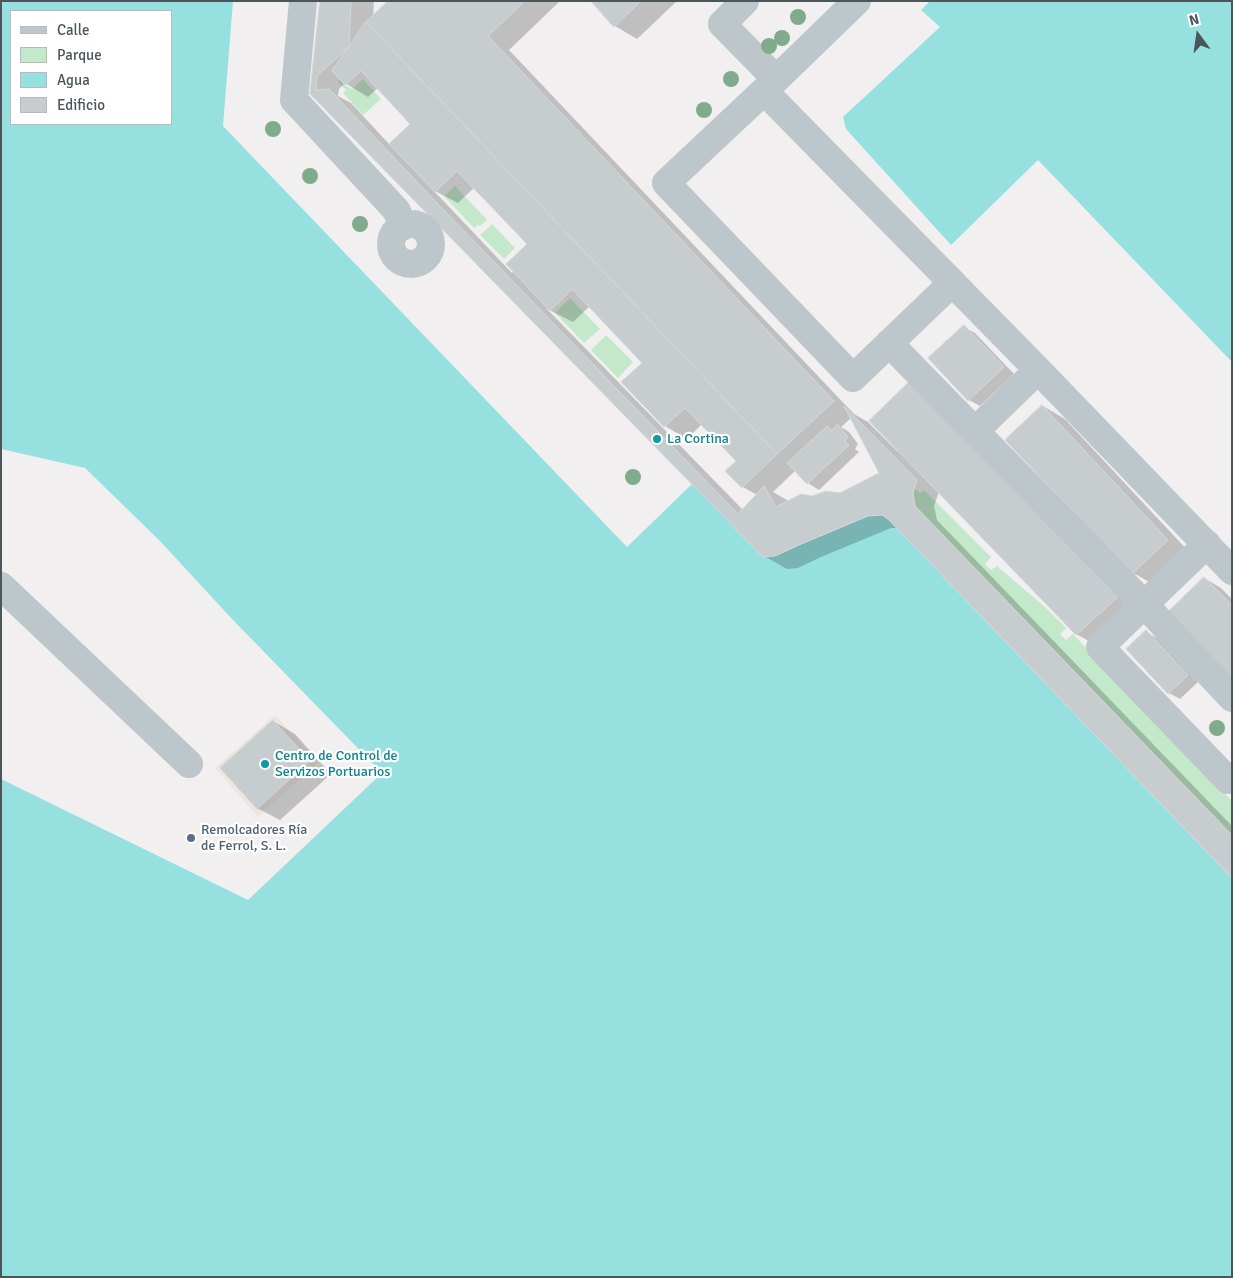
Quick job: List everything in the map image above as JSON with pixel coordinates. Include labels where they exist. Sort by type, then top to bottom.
[{"type":"lane","points":[[303,1],[294,100],[397,211],[402,227]]},
{"type":"lane","points":[[745,1],[722,24],[770,85],[952,283],[1223,555],[1144,604],[1100,647],[1228,780],[1232,776]]},
{"type":"lane","points":[[858,1],[666,183],[853,378],[952,283]]},
{"type":"lane","points":[[889,344],[1144,604],[1232,698]]},
{"type":"lane","points":[[975,431],[1038,370]]},
{"type":"lane","points":[[1,586],[189,764]]},
{"type":"shaded area","name":"Centro de Control de Servizos Portuarios","points":[[275,715],[318,763],[258,817],[215,768]]},
{"type":"green space","points":[[340,79],[352,89],[363,79],[381,99],[363,115],[343,93],[346,90],[338,82]]},
{"type":"green space","points":[[455,186],[487,220],[480,226],[478,225],[474,228],[444,196]]},
{"type":"green space","points":[[492,224],[515,248],[504,259],[480,235]]},
{"type":"green space","points":[[570,298],[600,329],[584,343],[555,313]]},
{"type":"green space","points":[[606,335],[633,362],[618,378],[591,350]]},
{"type":"green space","points":[[916,489],[920,493],[924,490],[991,557],[985,564],[991,570],[997,566],[1046,608],[1066,628],[1060,634],[1066,640],[1073,634],[1232,801],[1232,835],[915,506],[913,492]]},
{"type":"water","points":[[1,1],[233,1],[223,126],[627,547],[692,484],[763,557],[775,556],[868,516],[882,515],[889,520],[1232,878],[1232,1277],[1,1277],[1,779],[248,900],[382,773],[233,620],[159,540],[85,468],[1,449]]},
{"type":"water","points":[[930,1],[1232,1],[1232,362],[1038,160],[951,245],[846,129],[843,117],[940,27],[921,10]]},
{"type":"building","name":"La Cortina","points":[[320,1],[351,1],[349,47],[317,76],[316,90],[329,89],[738,514],[764,486],[776,507],[801,494],[812,496],[826,491],[840,493],[879,473],[844,406],[917,480],[913,492],[915,506],[1232,835],[1232,878],[889,520],[882,515],[868,516],[775,556],[763,557],[310,94]]},
{"type":"building","points":[[388,1],[525,1],[488,36],[834,401],[777,454],[366,22]]},
{"type":"building","points":[[591,1],[641,1],[614,27]]},
{"type":"building","points":[[366,22],[777,454],[742,488],[725,471],[736,461],[685,408],[664,427],[621,382],[642,363],[572,289],[550,311],[506,264],[527,244],[457,171],[435,192],[389,144],[410,124],[361,71],[345,85],[332,71]]},
{"type":"building","points":[[964,325],[1004,367],[968,401],[928,358]]},
{"type":"building","points":[[909,382],[1118,597],[1076,635],[869,421]]},
{"type":"building","points":[[1042,405],[1168,540],[1132,574],[1005,440]]},
{"type":"building","points":[[838,425],[848,437],[845,441],[849,445],[807,484],[787,463],[827,426],[831,430]]},
{"type":"building","points":[[1204,577],[1232,605],[1232,679],[1167,613]]},
{"type":"building","points":[[1146,630],[1188,675],[1168,694],[1126,649]]},
{"type":"building","name":"Centro de Control de Servizos Portuarios","points":[[273,720],[310,761],[257,809],[220,768]]},
{"type":"place","name":"La Cortina","points":[[657,439]]},
{"type":"place","name":"Centro de Control de Servizos Portuarios","points":[[265,764]]},
{"type":"place","name":"Remolcadores Ría de Ferrol, S. L.","points":[[191,838]]}]
